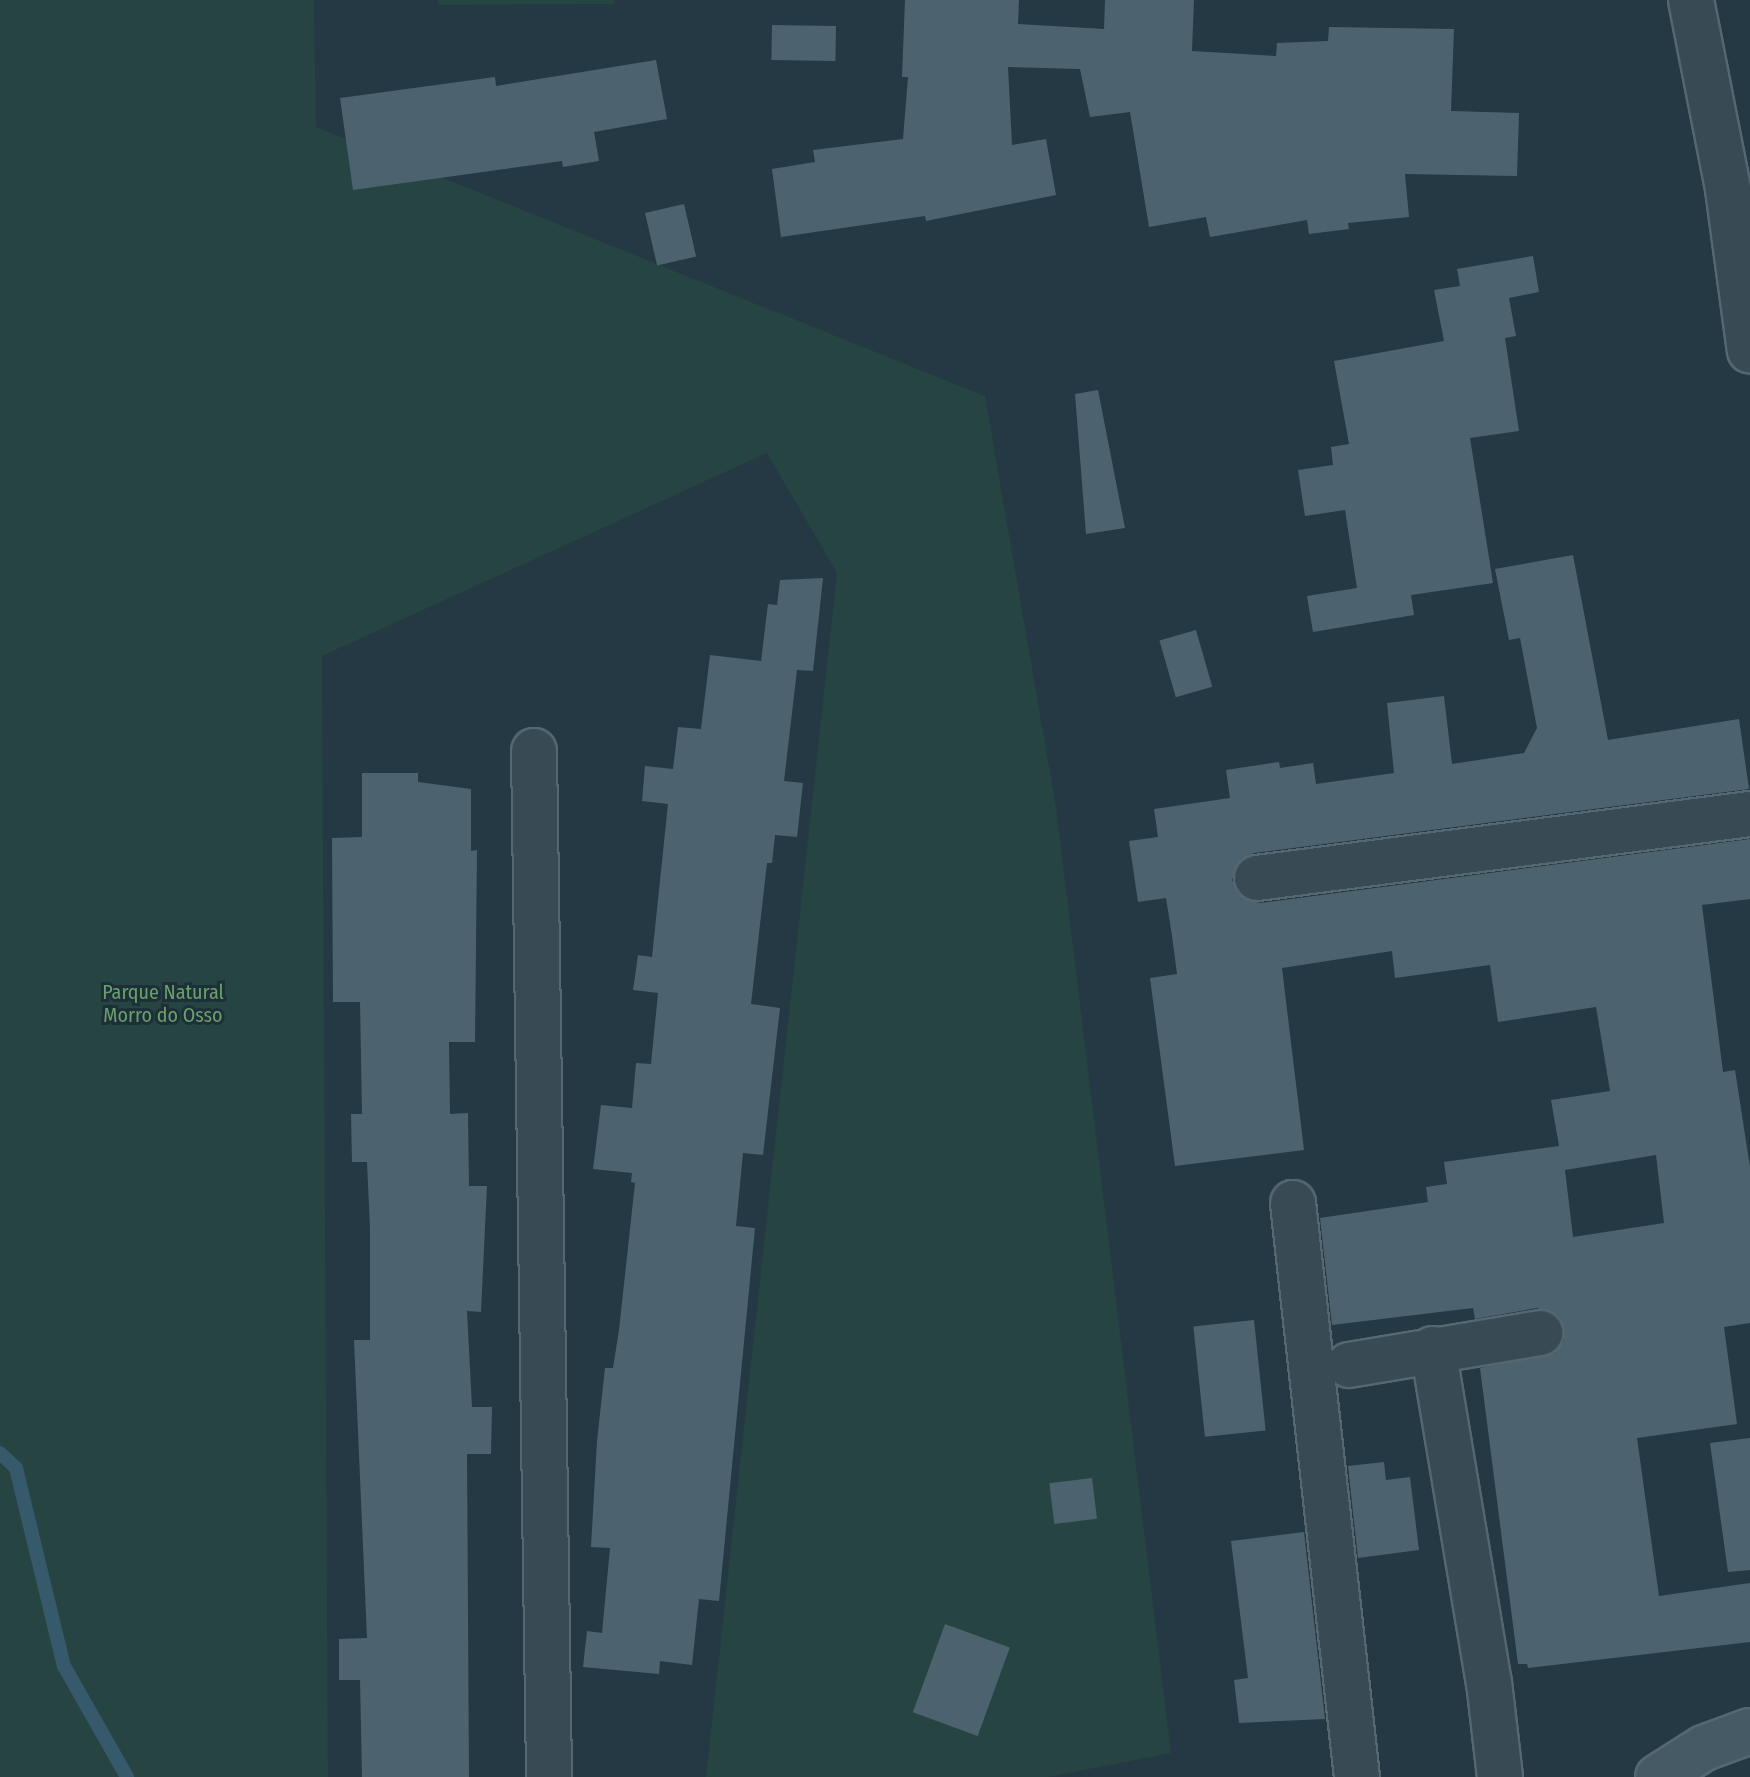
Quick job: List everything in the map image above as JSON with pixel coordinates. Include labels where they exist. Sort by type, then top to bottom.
[{"type":"main road","points":[[1658,1777],[1704,1748],[1750,1731]]},
{"type":"street","points":[[1691,0],[1728,189],[1750,351]]},
{"type":"street","points":[[534,751],[549,1777]]},
{"type":"street","points":[[1257,878],[1750,814]]},
{"type":"street","points":[[1293,1203],[1357,1777]]},
{"type":"street","points":[[1349,1365],[1540,1333]]},
{"type":"street","points":[[1433,1349],[1489,1682],[1500,1777]]},
{"type":"green space","name":"Parque Natural Morro do Osso","points":[[0,0],[314,0],[316,127],[985,396],[1056,807],[1171,1753],[1048,1777],[706,1777],[837,573],[767,453],[322,656],[328,1777],[0,1777]]},
{"type":"green space","points":[[438,0],[614,0],[614,4],[438,5]]},
{"type":"building","points":[[905,0],[1019,0],[1018,24],[1104,29],[1105,0],[1194,0],[1192,51],[1276,56],[1277,43],[1328,41],[1329,27],[1454,29],[1451,111],[1519,113],[1517,176],[1405,174],[1409,217],[1348,223],[1349,229],[1309,234],[1307,220],[1210,237],[1206,217],[1149,227],[1130,112],[1090,117],[1080,69],[1008,67],[1012,145],[1046,139],[1056,195],[926,221],[925,216],[781,237],[772,169],[815,162],[813,150],[903,139],[908,77],[902,77]]},
{"type":"building","points":[[772,25],[836,26],[835,61],[771,60]]},
{"type":"building","points":[[656,60],[667,119],[594,132],[599,161],[563,167],[562,161],[353,190],[340,98],[495,77],[496,86]]},
{"type":"building","points":[[684,204],[696,257],[657,266],[645,213]]},
{"type":"building","points":[[1533,256],[1539,292],[1509,298],[1516,336],[1505,338],[1519,431],[1470,438],[1493,583],[1411,595],[1414,615],[1313,632],[1307,596],[1357,588],[1345,510],[1305,516],[1298,470],[1333,465],[1331,447],[1349,444],[1334,361],[1444,341],[1434,290],[1460,286],[1457,269]]},
{"type":"building","points":[[1098,390],[1125,528],[1086,534],[1075,394]]},
{"type":"building","points":[[1573,555],[1608,740],[1739,719],[1749,789],[1254,853],[1241,859],[1232,880],[1238,894],[1260,903],[1750,839],[1750,899],[1702,905],[1723,1072],[1735,1070],[1750,1167],[1750,1323],[1724,1327],[1737,1424],[1637,1438],[1659,1596],[1750,1583],[1750,1642],[1528,1668],[1527,1664],[1518,1664],[1480,1368],[1555,1353],[1564,1341],[1560,1318],[1537,1308],[1475,1319],[1473,1308],[1332,1325],[1320,1218],[1428,1202],[1426,1187],[1447,1184],[1444,1162],[1559,1146],[1551,1100],[1610,1091],[1596,1007],[1498,1022],[1490,965],[1395,978],[1392,951],[1282,968],[1304,1150],[1175,1166],[1150,978],[1177,974],[1172,936],[1166,898],[1138,902],[1129,841],[1158,837],[1154,809],[1230,798],[1226,770],[1279,762],[1280,768],[1313,763],[1316,784],[1394,773],[1387,703],[1444,696],[1452,764],[1524,753],[1537,728],[1520,638],[1509,640],[1495,569]],"holes":[[[1656,1155],[1664,1223],[1573,1237],[1565,1170]]]},
{"type":"building","points":[[823,578],[813,671],[797,670],[784,781],[803,783],[797,837],[775,835],[772,863],[767,863],[751,1004],[780,1008],[763,1155],[743,1153],[736,1226],[755,1228],[719,1601],[699,1599],[692,1665],[660,1661],[659,1674],[583,1667],[587,1631],[602,1633],[610,1548],[591,1547],[597,1441],[605,1368],[613,1368],[619,1330],[635,1183],[631,1182],[632,1173],[593,1169],[601,1105],[632,1108],[636,1063],[651,1064],[658,993],[633,990],[638,955],[652,957],[668,804],[642,801],[645,766],[673,769],[678,727],[701,729],[710,655],[761,661],[768,604],[777,605],[780,580]]},
{"type":"building","points":[[1196,630],[1212,687],[1176,697],[1159,640]]},
{"type":"building","points":[[362,773],[418,773],[418,782],[471,789],[471,851],[477,850],[475,1042],[449,1042],[450,1114],[468,1113],[469,1186],[487,1186],[481,1312],[467,1311],[472,1407],[492,1407],[491,1454],[467,1454],[469,1777],[362,1777],[360,1680],[339,1680],[339,1639],[367,1638],[354,1340],[370,1340],[370,1228],[367,1162],[352,1162],[351,1114],[362,1114],[360,1002],[333,1002],[332,838],[362,837]]},
{"type":"building","points":[[1254,1320],[1266,1430],[1205,1437],[1193,1326]]},
{"type":"building","points":[[1750,1438],[1750,1570],[1728,1572],[1710,1443]]},
{"type":"building","points":[[1384,1462],[1386,1480],[1410,1477],[1419,1550],[1358,1558],[1348,1466]]},
{"type":"building","points":[[1092,1478],[1097,1519],[1054,1524],[1049,1483]]},
{"type":"building","points":[[1304,1532],[1325,1719],[1239,1723],[1234,1680],[1248,1678],[1231,1541]]},
{"type":"building","points":[[945,1624],[1010,1648],[978,1736],[913,1712]]},
{"type":"waterway","points":[[0,1453],[16,1468],[64,1666],[127,1777]]}]
